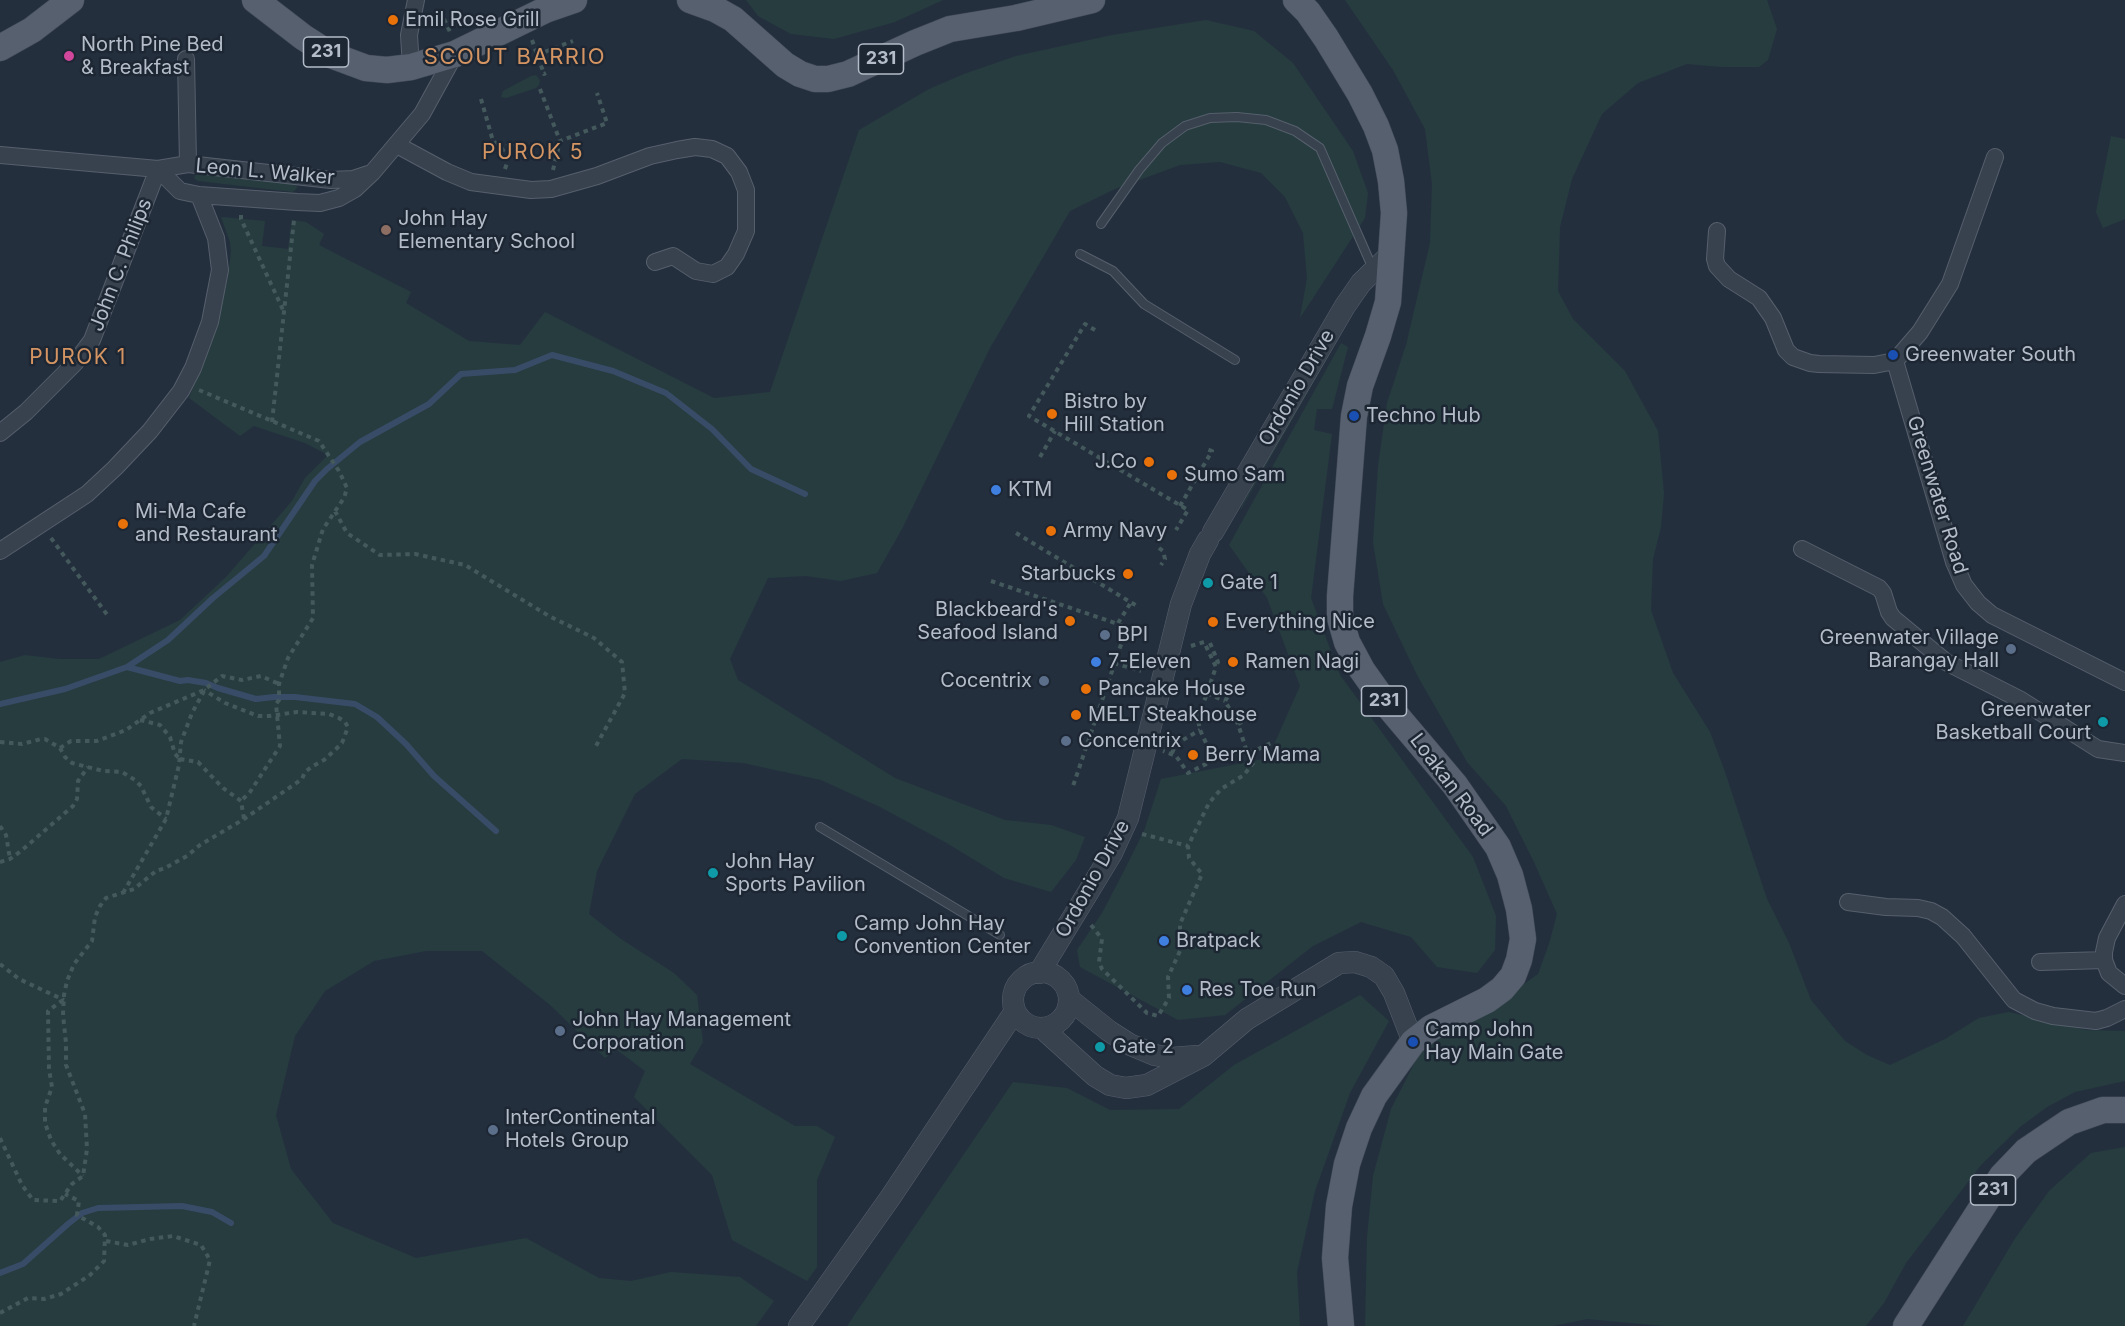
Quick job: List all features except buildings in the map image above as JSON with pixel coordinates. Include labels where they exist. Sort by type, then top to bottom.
[{"type":"main road","points":[[0,48],[32,30],[71,0]]},
{"type":"main road","name":"231","points":[[255,0],[303,37],[331,55],[350,63],[387,70],[411,68],[454,45],[574,0]]},
{"type":"main road","name":"231","points":[[692,0],[733,19],[785,65],[800,74],[821,79],[848,74],[950,29],[1016,18],[1092,0]]},
{"type":"main road","name":"Loakan Road","points":[[1296,0],[1308,12],[1326,38],[1360,94],[1376,126],[1391,181],[1394,213],[1383,262],[1388,302],[1360,386],[1354,416],[1340,618],[1347,642],[1362,670],[1384,701],[1455,785],[1498,847],[1510,875],[1523,939],[1520,960],[1513,976],[1502,989],[1487,1000],[1431,1028],[1413,1042],[1374,1096],[1359,1128],[1347,1164],[1339,1206],[1335,1258],[1341,1326]]},
{"type":"main road","name":"231","points":[[1906,1326],[2002,1176],[2026,1151],[2069,1122],[2103,1110],[2125,1110]]},
{"type":"street","points":[[411,68],[409,35],[416,0]]},
{"type":"street","name":"Leon L. Walker","points":[[158,169],[180,191],[200,195],[320,203],[339,198],[355,189],[372,173],[422,114],[454,45]]},
{"type":"street","points":[[186,58],[188,164]]},
{"type":"street","points":[[397,145],[471,182],[531,190],[560,187],[650,156],[677,150],[695,147],[712,148],[727,156],[739,172],[746,190],[746,231],[736,255],[727,267],[713,274],[696,271],[673,256],[655,262]]},
{"type":"street","points":[[1717,231],[1715,259],[1717,266],[1729,279],[1759,298],[1773,318],[1786,350],[1793,357],[1820,364],[1874,365],[1895,361],[1920,332],[1950,284],[1995,157]]},
{"type":"street","name":"Leon L. Walker","points":[[2,158],[158,169],[188,164],[331,180],[353,179],[372,173]]},
{"type":"street","name":"John C. Philips","points":[[0,433],[26,412],[75,363],[92,340],[158,169]]},
{"type":"street","points":[[0,551],[87,494],[115,468],[150,431],[193,368],[210,322],[220,270],[216,238],[200,195]]},
{"type":"street","name":"Ordonio Drive","points":[[799,1326],[890,1198],[1015,1011],[1014,993],[1018,986],[1031,974],[1039,973],[1112,853],[1128,818],[1181,603],[1200,554],[1345,306],[1383,262]]},
{"type":"street","name":"Greenwater Road","points":[[1895,361],[1954,562],[1964,585],[1978,603],[1992,615],[2125,682]]},
{"type":"street","points":[[1802,549],[1879,588],[1893,618],[1946,662],[2021,700],[2098,749],[2125,753]]},
{"type":"street","points":[[1848,902],[1918,908],[1942,917],[1963,936],[2014,1000],[2035,1011],[2053,1016],[2096,1021],[2125,1009]]},
{"type":"street","points":[[2125,904],[2107,938],[2104,960],[2109,973],[2125,986]]},
{"type":"street","points":[[2040,962],[2104,960]]},
{"type":"street","points":[[1015,1011],[1026,1024],[1042,1028],[1095,1076],[1110,1085],[1126,1088],[1147,1085],[1203,1056],[1247,1019],[1339,963],[1355,962],[1371,967],[1384,976],[1394,993],[1413,1042]]},
{"type":"street","points":[[1039,973],[1056,976],[1067,990],[1069,999],[1064,1016],[1058,1022],[1042,1028]]},
{"type":"street","points":[[1069,999],[1109,1031],[1131,1045],[1155,1055],[1172,1058],[1203,1056]]},
{"type":"lane","points":[[1101,224],[1139,170],[1162,143],[1185,126],[1210,118],[1237,117],[1266,120],[1295,131],[1320,148],[1383,262]]},
{"type":"lane","points":[[1080,254],[1113,271],[1144,304],[1235,360]]},
{"type":"lane","points":[[820,827],[1000,935]]},
{"type":"path","points":[[444,19],[454,45]]},
{"type":"path","points":[[529,33],[544,74],[546,73]]},
{"type":"path","points":[[537,55],[573,41]]},
{"type":"path","points":[[540,89],[560,141],[552,171]]},
{"type":"path","points":[[560,141],[607,123],[597,93]]},
{"type":"path","points":[[481,99],[493,141],[502,148],[507,163]]},
{"type":"path","points":[[502,148],[514,143],[515,146]]},
{"type":"path","points":[[241,219],[284,312]]},
{"type":"path","points":[[272,422],[294,220]]},
{"type":"path","points":[[1095,330],[1084,324],[1029,416],[1188,510],[1176,530]]},
{"type":"path","points":[[184,384],[319,441],[339,471],[347,488],[344,498],[323,529],[312,565],[313,618],[291,652],[279,684],[279,700],[276,704],[280,746],[250,792],[241,801]]},
{"type":"path","points":[[1040,457],[1055,431]]},
{"type":"path","points":[[1180,506],[1212,451],[1207,448]]},
{"type":"path","points":[[335,511],[347,533],[380,555],[415,554],[465,565],[549,616],[594,638],[622,662],[625,693],[596,746]]},
{"type":"path","points":[[42,525],[108,616]]},
{"type":"path","points":[[1016,533],[1137,606]]},
{"type":"path","points":[[1159,548],[1163,551],[1165,559],[1161,565]]},
{"type":"path","points":[[991,581],[1127,627],[1073,786]]},
{"type":"path","points":[[1118,623],[1130,604]]},
{"type":"path","points":[[1190,647],[1208,642],[1216,667],[1198,715],[1200,730],[1214,760]]},
{"type":"path","points":[[1114,663],[1140,671]]},
{"type":"path","points":[[60,748],[71,741],[97,741],[126,730],[170,704],[204,690],[222,676],[242,680],[261,676],[279,684]]},
{"type":"path","points":[[1201,687],[1206,693],[1225,701],[1238,724],[1249,752]]},
{"type":"path","points":[[0,1138],[22,1185],[33,1200],[60,1201],[72,1184],[83,1176],[87,1149],[86,1114],[66,1065],[63,1015],[67,981],[74,964],[92,941],[95,917],[100,906],[106,898],[134,889],[156,871],[187,856],[200,845],[244,819],[302,779],[305,772],[331,754],[342,743],[348,727],[339,718],[329,714],[297,712],[258,716],[225,703],[204,690]]},
{"type":"path","points":[[123,893],[166,819],[180,759],[181,742],[204,690]]},
{"type":"path","points":[[1225,701],[1234,691]]},
{"type":"path","points":[[1238,724],[1254,716]]},
{"type":"path","points":[[140,720],[160,725],[170,737],[175,754],[180,759],[198,762],[223,788],[241,801],[244,819]]},
{"type":"path","points":[[1172,753],[1178,742],[1200,730]]},
{"type":"path","points":[[0,742],[22,744],[41,738],[60,748],[64,758],[72,763],[103,771],[122,772],[141,786],[152,807],[166,819]]},
{"type":"path","points":[[1249,752],[1271,743]]},
{"type":"path","points":[[1088,922],[1102,939],[1100,962],[1102,969],[1147,1013],[1158,1016],[1169,998],[1168,977],[1184,938],[1180,924],[1202,874],[1189,858],[1188,846],[1209,803],[1221,789],[1244,775],[1254,762],[1254,756],[1244,750],[1188,772],[1172,753],[1159,750]]},
{"type":"path","points":[[0,862],[10,859],[73,807],[77,799],[78,781],[88,766]]},
{"type":"path","points":[[0,826],[6,835],[10,859]]},
{"type":"path","points":[[1136,832],[1188,846]]},
{"type":"path","points":[[0,964],[19,979],[64,1000]]},
{"type":"path","points":[[64,1000],[48,1011],[49,1069],[52,1087],[45,1107],[45,1123],[51,1140],[60,1154],[83,1176]]},
{"type":"path","points":[[0,1313],[28,1298],[44,1299],[61,1294],[80,1282],[104,1261],[105,1235],[99,1227],[77,1215],[78,1201],[65,1194]]},
{"type":"path","points":[[106,1241],[128,1245],[173,1236],[201,1245],[210,1260],[194,1326]]},
{"type":"green space","points":[[746,0],[943,0],[895,22],[834,39],[791,34],[758,16]]},
{"type":"green space","points":[[1345,0],[1767,0],[1777,29],[1768,60],[1759,67],[1687,64],[1638,83],[1602,114],[1572,179],[1560,227],[1558,291],[1573,319],[1625,371],[1658,431],[1664,493],[1661,527],[1653,559],[1651,610],[1673,673],[1710,732],[1767,899],[1789,943],[1811,1000],[1845,1041],[1867,1055],[1890,1065],[1945,1039],[1979,1018],[2009,1012],[2086,1030],[2125,1031],[2125,1081],[2075,1092],[2047,1107],[2020,1127],[1981,1165],[1906,1263],[1884,1303],[1866,1326],[1664,1326],[1587,1319],[1553,1326],[1365,1326],[1367,1237],[1373,1176],[1391,1109],[1419,1054],[1461,1021],[1517,989],[1538,974],[1557,914],[1506,806],[1467,762],[1417,675],[1383,604],[1373,542],[1378,466],[1387,403],[1406,345],[1430,243],[1432,184],[1425,129],[1393,70]]},
{"type":"green space","points":[[1206,20],[1254,31],[1293,63],[1353,151],[1368,193],[1365,218],[1300,318],[1307,278],[1303,233],[1285,197],[1261,173],[1220,162],[1180,165],[1115,189],[1070,211],[990,348],[902,529],[877,573],[841,581],[806,576],[768,578],[730,659],[738,680],[895,778],[1005,820],[1051,825],[1085,837],[1076,860],[1051,892],[1004,878],[945,842],[880,807],[821,780],[743,763],[682,759],[635,794],[597,871],[589,914],[621,939],[674,973],[697,995],[703,1042],[690,1064],[795,1126],[817,1126],[835,1137],[817,1180],[817,1267],[807,1281],[732,1240],[712,1175],[634,1097],[645,1071],[617,1050],[605,1058],[549,1004],[482,951],[426,951],[374,961],[325,991],[295,1036],[276,1115],[291,1169],[333,1223],[416,1258],[526,1238],[599,1278],[631,1281],[671,1272],[740,1277],[774,1301],[756,1326],[0,1326],[0,662],[25,655],[59,659],[99,659],[180,620],[226,577],[292,501],[305,478],[328,455],[305,443],[254,426],[240,436],[189,398],[217,324],[228,278],[230,242],[221,217],[265,221],[262,246],[288,249],[292,220],[306,222],[324,234],[319,245],[411,292],[406,303],[469,341],[520,345],[545,312],[714,398],[770,392],[859,130],[929,89],[1016,56],[1112,35]]},
{"type":"green space","points":[[536,75],[540,80],[536,88],[506,98],[501,97],[503,91]]},
{"type":"green space","points":[[2111,136],[2125,139],[2125,219],[2103,228],[2096,212]]},
{"type":"green space","points":[[198,173],[296,183],[297,188],[293,192],[198,181],[194,178]]},
{"type":"green space","points":[[1342,328],[1344,329],[1241,509],[1241,507]]},
{"type":"green space","points":[[1341,343],[1348,347],[1332,409],[1317,409],[1314,430],[1332,434],[1311,598],[1340,675],[1473,857],[1496,916],[1495,950],[1477,973],[1437,967],[1411,937],[1361,922],[1313,946],[1225,1015],[1178,1020],[1080,967],[1077,950],[1102,913],[1144,831],[1161,779],[1268,758],[1300,686],[1267,598],[1229,545]]},
{"type":"green space","points":[[1360,995],[1389,1021],[1350,1093],[1315,1191],[1297,1272],[1300,1326],[847,1326],[1013,1082],[1067,1088],[1110,1110],[1179,1109],[1234,1065]]},
{"type":"green space","points":[[2125,1147],[2125,1326],[1963,1326],[2014,1240],[2049,1191],[2091,1153]]},
{"type":"waterway","points":[[0,704],[65,689],[127,667],[168,640],[213,598],[264,556],[315,481],[327,469],[360,442],[429,404],[461,374],[515,370],[552,355],[613,371],[666,393],[712,429],[751,469],[805,494]]},
{"type":"waterway","points":[[127,667],[180,681],[206,683],[256,699],[295,697],[355,704],[377,717],[406,744],[434,776],[496,831]]},
{"type":"waterway","points":[[0,1273],[23,1264],[82,1213],[98,1208],[182,1206],[212,1212],[231,1223]]},
{"type":"place","name":"Emil Rose Grill","points":[[393,20]]},
{"type":"place","name":"North Pine Bed & Breakfast","points":[[69,56]]},
{"type":"place","name":"John Hay Elementary School","points":[[386,230]]},
{"type":"place","name":"Greenwater South","points":[[1893,355]]},
{"type":"place","name":"Bistro by Hill Station","points":[[1052,414]]},
{"type":"place","name":"Techno Hub","points":[[1354,416]]},
{"type":"place","name":"J.Co","points":[[1149,462]]},
{"type":"place","name":"Sumo Sam","points":[[1172,475]]},
{"type":"place","name":"KTM","points":[[996,490]]},
{"type":"place","name":"Mi-Ma Cafe and Restaurant","points":[[123,524]]},
{"type":"place","name":"Army Navy","points":[[1051,531]]},
{"type":"place","name":"Starbucks","points":[[1128,574]]},
{"type":"place","name":"Gate 1","points":[[1208,583]]},
{"type":"place","name":"Blackbeard's Seafood Island","points":[[1070,621]]},
{"type":"place","name":"Everything Nice","points":[[1213,622]]},
{"type":"place","name":"BPI","points":[[1105,635]]},
{"type":"place","name":"Greenwater Village Barangay Hall","points":[[2011,649]]},
{"type":"place","name":"7-Eleven","points":[[1096,662]]},
{"type":"place","name":"Ramen Nagi","points":[[1233,662]]},
{"type":"place","name":"Cocentrix","points":[[1044,681]]},
{"type":"place","name":"Pancake House","points":[[1086,689]]},
{"type":"place","name":"MELT Steakhouse","points":[[1076,715]]},
{"type":"place","name":"Greenwater Basketball Court","points":[[2103,722]]},
{"type":"place","name":"Concentrix","points":[[1066,741]]},
{"type":"place","name":"Berry Mama","points":[[1193,755]]},
{"type":"place","name":"John Hay Sports Pavilion","points":[[713,873]]},
{"type":"place","name":"Camp John Hay Convention Center","points":[[842,936]]},
{"type":"place","name":"Bratpack","points":[[1164,941]]},
{"type":"place","name":"Res Toe Run","points":[[1187,990]]},
{"type":"place","name":"John Hay Management Corporation","points":[[560,1031]]},
{"type":"place","name":"Camp John Hay Main Gate","points":[[1413,1042]]},
{"type":"place","name":"Gate 2","points":[[1100,1047]]},
{"type":"place","name":"InterContinental Hotels Group","points":[[493,1130]]},
{"type":"district","name":"SCOUT BARRIO","points":[[515,57]]},
{"type":"district","name":"PUROK 5","points":[[533,153]]},
{"type":"district","name":"PUROK 1","points":[[78,358]]}]
